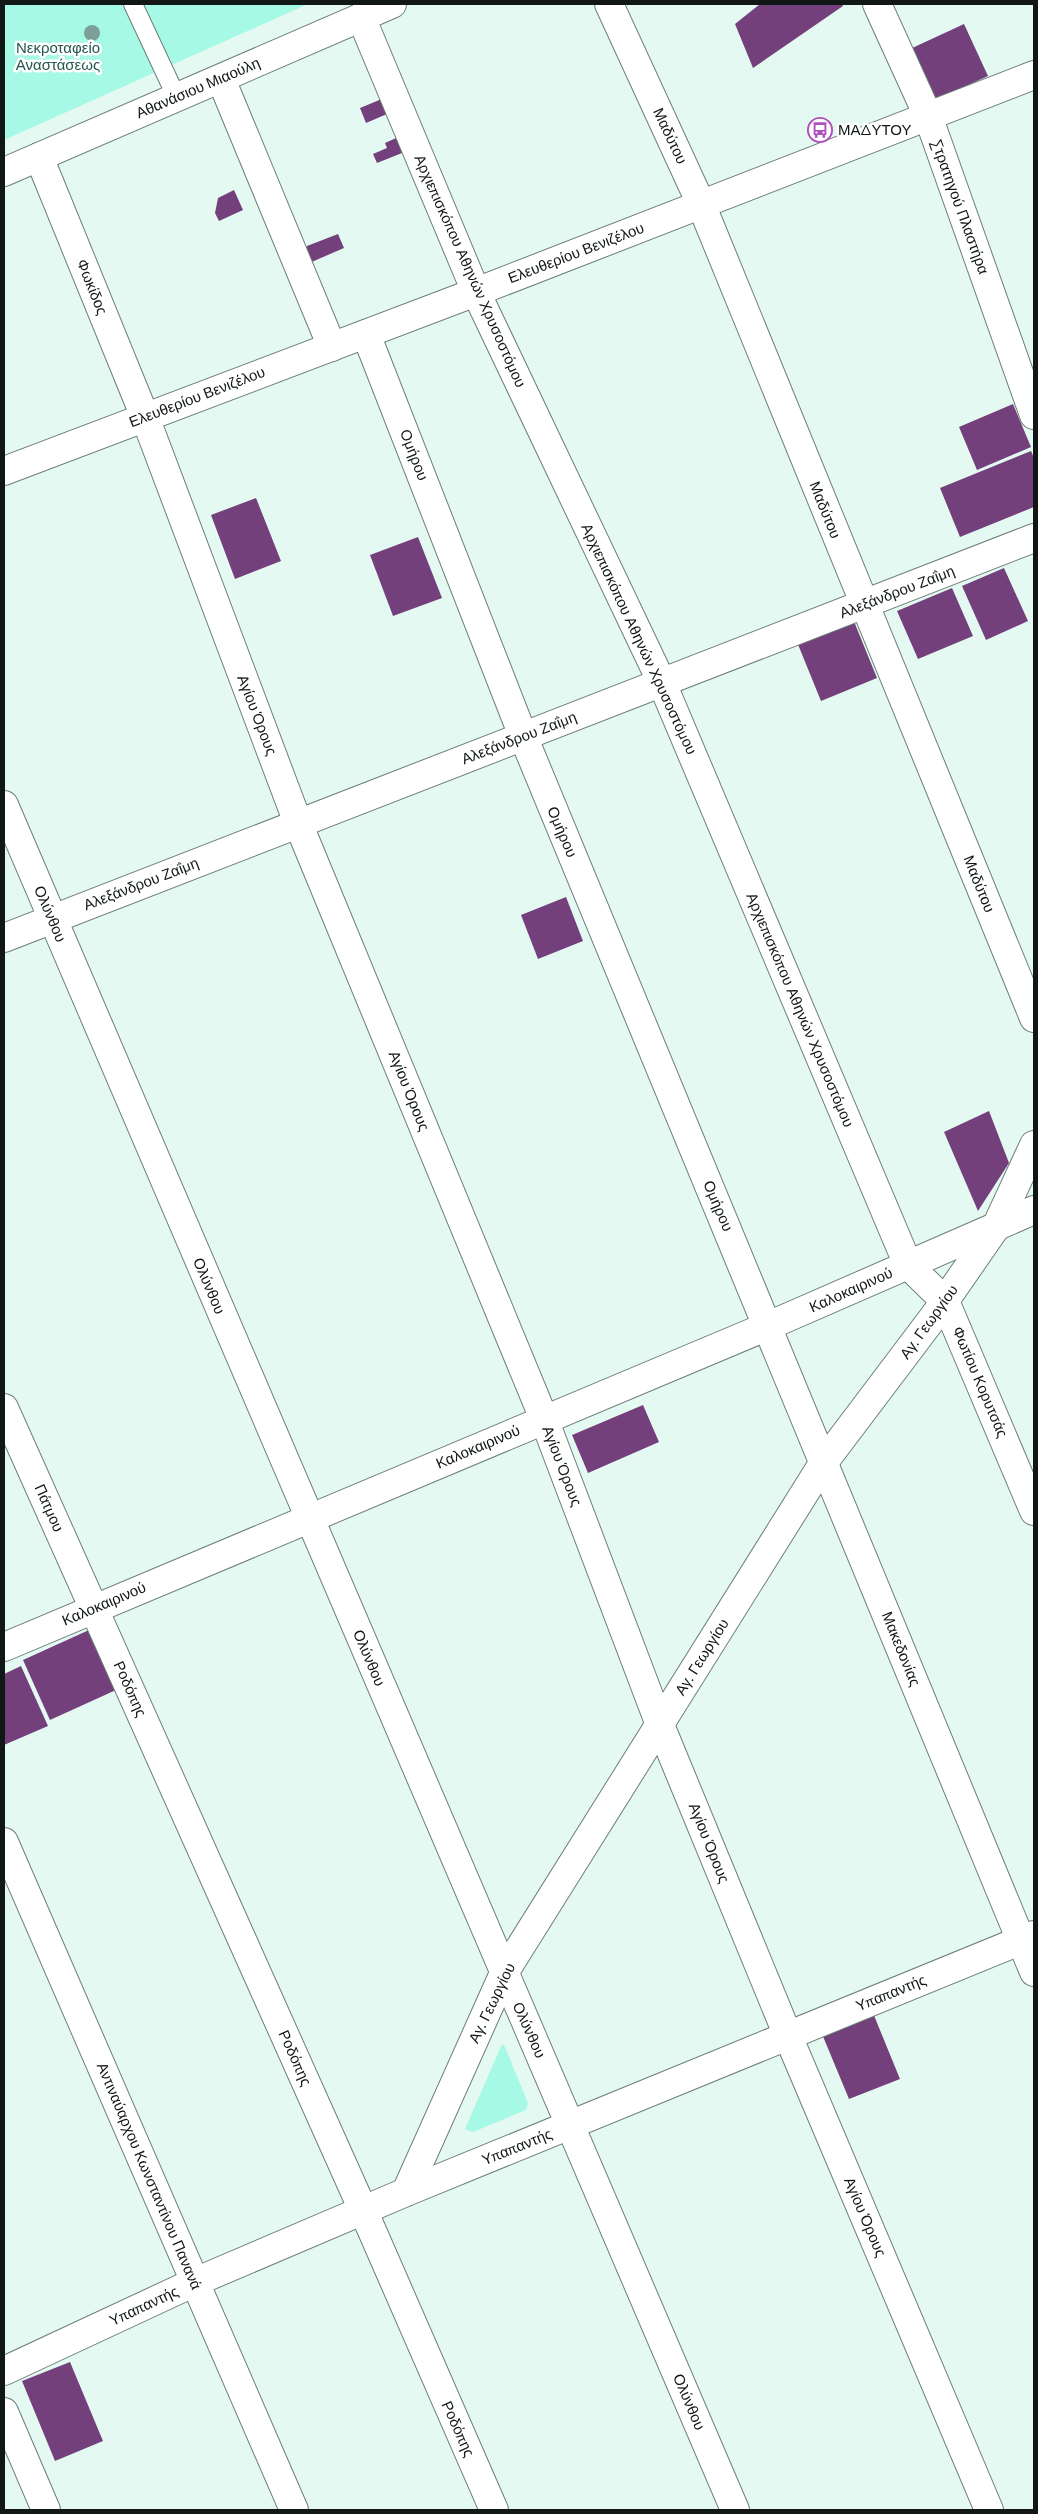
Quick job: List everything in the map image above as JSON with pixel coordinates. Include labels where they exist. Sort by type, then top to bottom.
[{"type":"street","name":"Αθανάσιου Μιαούλη","points":[[4,172],[392,4]]},
{"type":"street","name":"Μαδύτου","points":[[609,4],[701,204],[863,604],[1034,1018]]},
{"type":"street","name":"Στρατηγού Πλαστήρα","points":[[877,4],[928,116],[1034,415]]},
{"type":"street","name":"Αρχιεπισκόπου Αθηνών Χρυσοστόμου","points":[[362,17],[476,292],[662,683],[908,1265]]},
{"type":"street","name":"Ελευθερίου Βενιζέλου","points":[[4,470],[476,292],[1034,74]]},
{"type":"street","points":[[221,78],[332,347]]},
{"type":"street","name":"Φωκίδος","points":[[39,157],[145,417]]},
{"type":"street","name":"Ομήρου","points":[[366,334],[523,736],[768,1326]]},
{"type":"street","name":"Αγίου Όρους","points":[[145,417],[298,823],[544,1419],[660,1725],[788,2036],[989,2510]]},
{"type":"street","name":"Αλεξάνδρου Ζαΐμη","points":[[4,938],[1034,538]]},
{"type":"street","name":"Ολύνθου","points":[[4,806],[504,1973],[572,2125],[735,2510]]},
{"type":"street","name":"Αγ. Γεωργίου","points":[[406,2192],[504,1973],[824,1462],[945,1301],[996,1227],[1034,1145]]},
{"type":"street","name":"Καλοκαιρινού","points":[[4,1647],[768,1326],[1034,1210]]},
{"type":"street","name":"Φωτίου Κορυτσάς","points":[[908,1265],[945,1301],[1034,1511]]},
{"type":"street","name":"Μακεδονίας","points":[[768,1326],[824,1462],[1028,1937],[1034,1972]]},
{"type":"street","name":"Πάτμου","points":[[4,1408],[93,1608]]},
{"type":"street","name":"Ροδόπης","points":[[93,1608],[363,2210],[494,2510]]},
{"type":"street","name":"Αντιναύαρχου Κωνσταντίνου Πανανά","points":[[4,1842],[294,2510]]},
{"type":"street","name":"Υπαπαντής","points":[[4,2371],[195,2282],[363,2210],[1028,1937]]},
{"type":"street","points":[[4,2412],[46,2510]]},
{"type":"lane","points":[[133,4],[176,96]]},
{"type":"green space","name":"Νεκροταφείο Αναστάσεως","points":[[4,4],[308,4],[4,140]]},
{"type":"green space","points":[[502,2044],[505,2047],[528,2103],[526,2110],[473,2132],[465,2129]]},
{"type":"building","points":[[760,4],[842,4],[843,6],[753,68],[735,24]]},
{"type":"building","points":[[964,24],[988,76],[933,101],[910,49]]},
{"type":"building","points":[[389,96],[394,111],[366,123],[360,108]]},
{"type":"building","points":[[405,134],[412,149],[377,163],[373,154],[387,148],[385,143]]},
{"type":"building","points":[[234,190],[243,210],[219,221],[215,213],[218,198]]},
{"type":"building","points":[[338,234],[344,248],[307,264],[304,256],[307,246]]},
{"type":"building","points":[[1013,404],[1031,447],[977,470],[959,427]]},
{"type":"building","points":[[1031,451],[1034,458],[1034,507],[960,537],[940,488]]},
{"type":"building","points":[[256,498],[281,561],[235,579],[211,515]]},
{"type":"building","points":[[418,537],[442,598],[393,616],[370,555]]},
{"type":"building","points":[[1004,568],[1028,621],[986,640],[962,586]]},
{"type":"building","points":[[952,588],[973,636],[918,659],[897,611]]},
{"type":"building","points":[[853,619],[877,678],[821,701],[797,642]]},
{"type":"building","points":[[566,897],[583,941],[538,959],[521,915]]},
{"type":"building","points":[[989,1111],[1009,1163],[978,1211],[944,1132]]},
{"type":"building","points":[[643,1405],[659,1442],[588,1473],[572,1435]]},
{"type":"building","points":[[89,1630],[116,1690],[50,1720],[23,1660]]},
{"type":"building","points":[[21,1666],[48,1726],[4,1745],[4,1674]]},
{"type":"building","points":[[873,2013],[900,2079],[849,2099],[822,2034]]},
{"type":"building","points":[[70,2362],[103,2441],[55,2461],[22,2381]]},
{"type":"place","name":"ΜΑΔΥΤΟΥ","points":[[820,130]]}]
